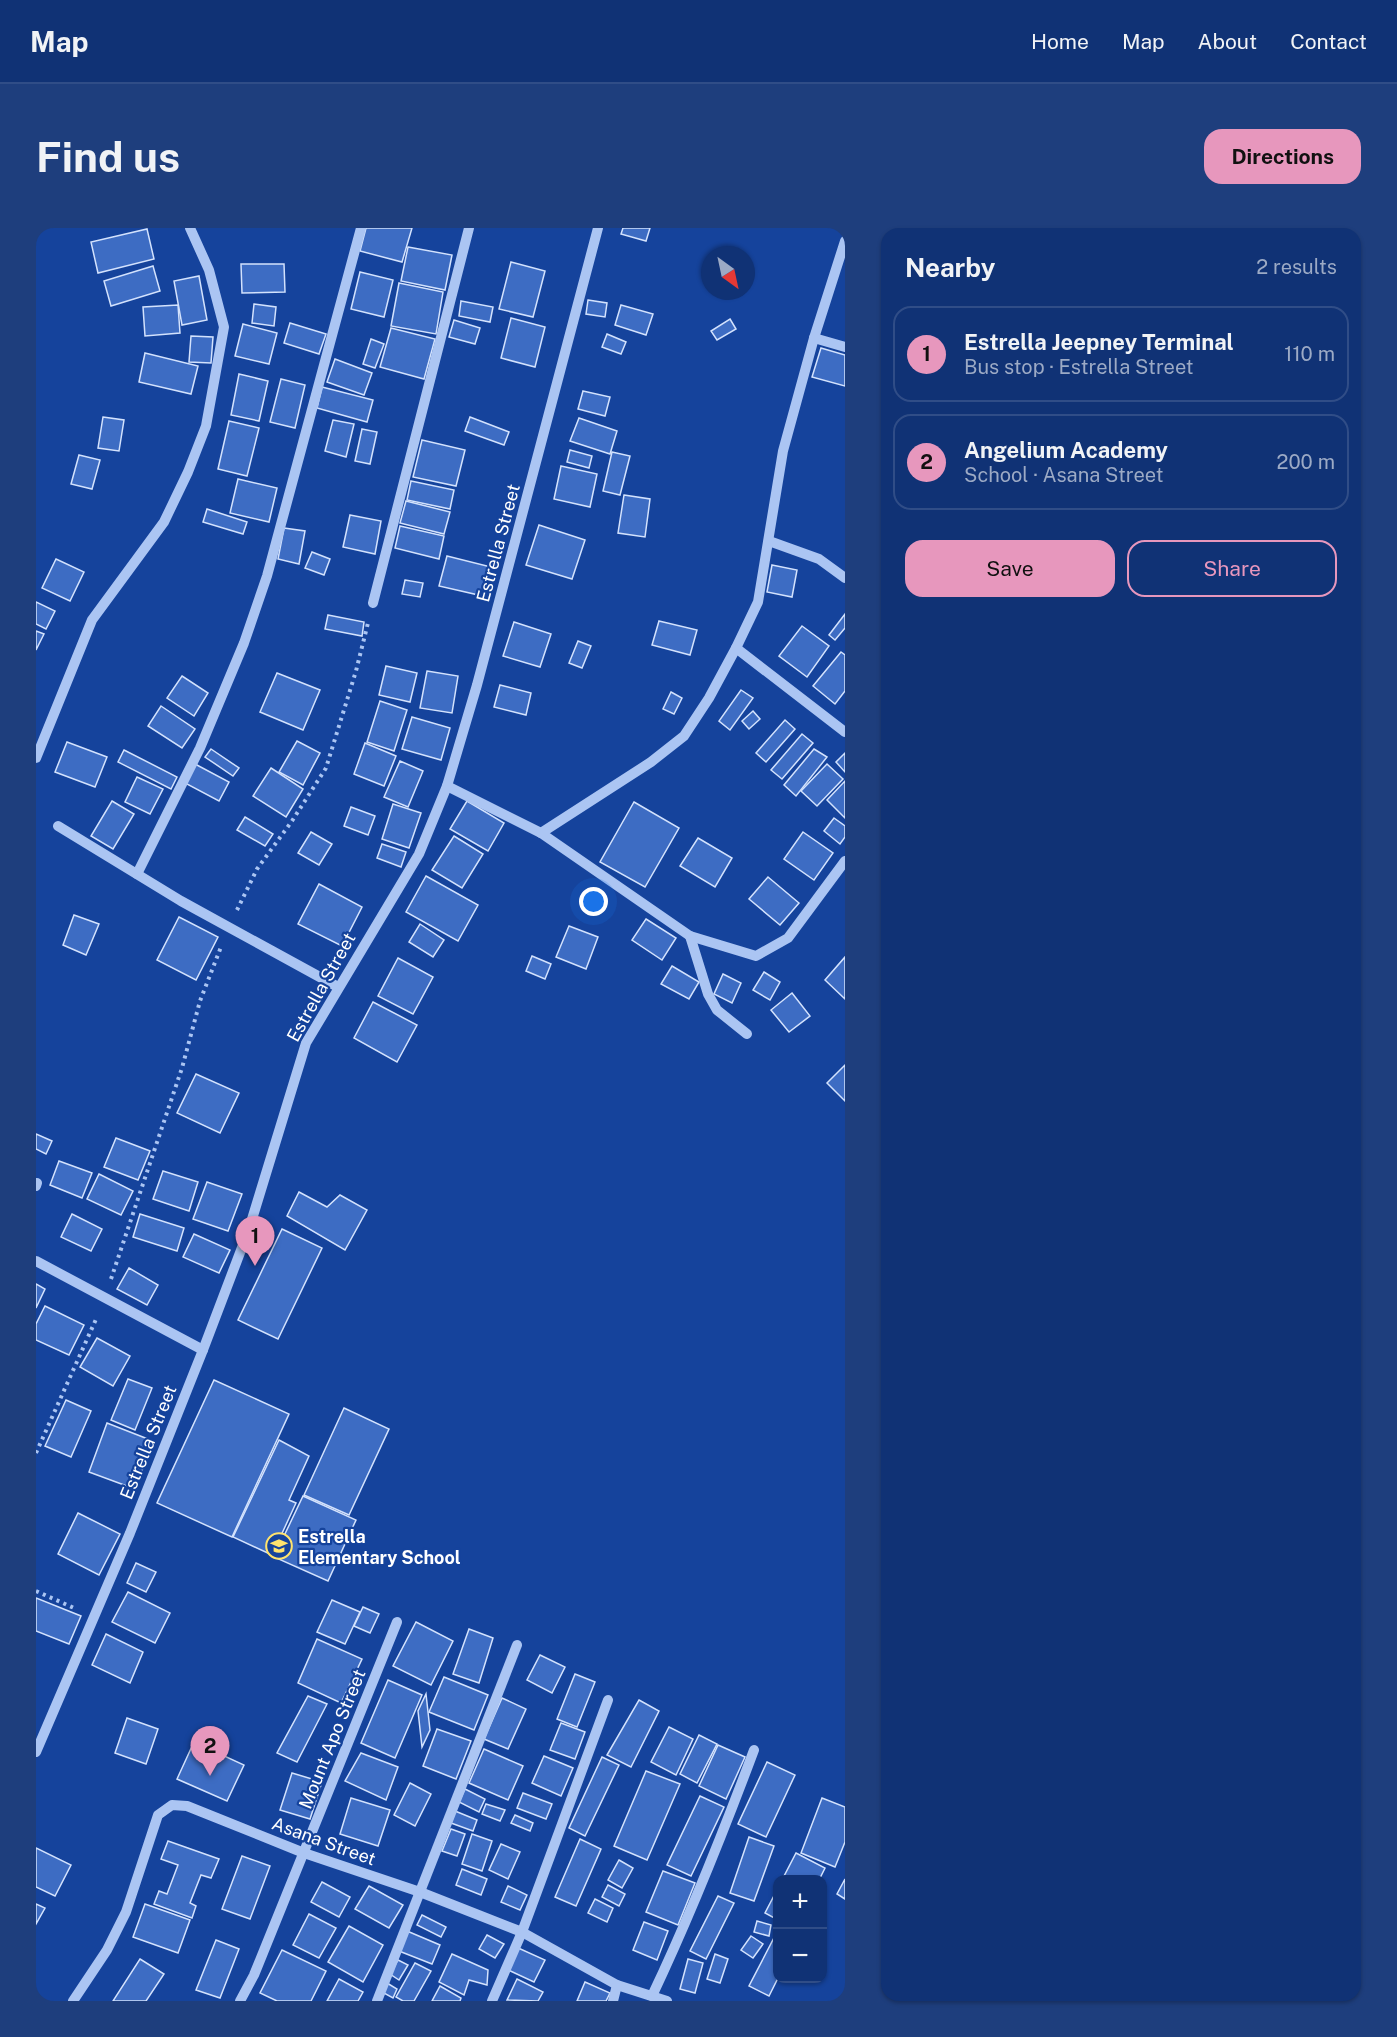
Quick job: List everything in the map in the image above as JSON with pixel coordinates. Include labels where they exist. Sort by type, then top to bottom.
[{"type":"street","points":[[36,758],[92,620],[164,522],[188,472],[206,426],[224,327],[209,270],[190,228]]},
{"type":"street","points":[[137,874],[200,748],[244,643],[267,576],[361,228]]},
{"type":"street","points":[[373,603],[469,228]]},
{"type":"street","name":"Estrella Street","points":[[36,1752],[203,1350],[249,1229],[306,1043],[419,854],[447,786],[477,685],[598,228]]},
{"type":"street","points":[[541,833],[651,762],[684,736],[709,698],[736,648],[758,602],[783,451],[814,338],[844,246]]},
{"type":"street","points":[[814,338],[845,347]]},
{"type":"street","points":[[769,541],[819,559],[845,578]]},
{"type":"street","points":[[736,648],[845,732]]},
{"type":"street","points":[[447,786],[541,833],[690,936],[756,956],[788,938],[845,861]]},
{"type":"street","points":[[58,826],[181,901],[338,987]]},
{"type":"street","points":[[690,936],[708,994],[717,1010],[747,1034]]},
{"type":"street","points":[[36,1261],[203,1350]]},
{"type":"street","name":"Mount Apo Street","points":[[240,2001],[254,1975],[397,1622]]},
{"type":"street","points":[[377,2001],[517,1645]]},
{"type":"street","points":[[492,2001],[522,1932],[608,1700]]},
{"type":"street","points":[[652,1996],[712,1859],[754,1750]]},
{"type":"street","name":"Asana Street","points":[[73,2001],[106,1950],[126,1912],[158,1815],[172,1805],[187,1806],[304,1853],[420,1892],[522,1932],[617,1985],[667,2001]]},
{"type":"street","points":[[613,2001],[617,1985]]},
{"type":"path","points":[[167,1113],[200,1001],[229,927],[257,868],[292,821],[326,768],[356,671],[373,603]]},
{"type":"path","points":[[36,1591],[94,1617]]},
{"type":"building","points":[[366,228],[412,228],[402,262],[360,251]]},
{"type":"building","points":[[623,228],[650,228],[646,241],[621,234]]},
{"type":"building","points":[[147,229],[154,259],[98,273],[91,242]]},
{"type":"building","points":[[408,247],[452,255],[445,290],[401,281]]},
{"type":"building","points":[[511,262],[545,271],[533,317],[499,309]]},
{"type":"building","points":[[241,264],[284,264],[285,292],[242,293]]},
{"type":"building","points":[[153,266],[160,291],[111,306],[104,281]]},
{"type":"building","points":[[360,272],[393,280],[384,317],[351,309]]},
{"type":"building","points":[[199,276],[207,320],[182,325],[174,281]]},
{"type":"building","points":[[399,283],[443,292],[436,334],[391,326]]},
{"type":"building","points":[[588,300],[607,303],[605,317],[586,314]]},
{"type":"building","points":[[461,301],[493,307],[490,322],[459,316]]},
{"type":"building","points":[[254,304],[276,307],[274,326],[252,323]]},
{"type":"building","points":[[178,305],[180,333],[145,336],[143,307]]},
{"type":"building","points":[[621,305],[653,314],[646,335],[615,325]]},
{"type":"building","points":[[511,318],[545,327],[535,367],[501,358]]},
{"type":"building","points":[[730,319],[736,329],[717,340],[711,331]]},
{"type":"building","points":[[454,320],[480,328],[475,344],[449,337]]},
{"type":"building","points":[[290,323],[326,334],[319,354],[284,343]]},
{"type":"building","points":[[243,324],[277,333],[269,364],[235,356]]},
{"type":"building","points":[[391,328],[435,339],[424,379],[380,367]]},
{"type":"building","points":[[607,334],[626,342],[621,354],[602,347]]},
{"type":"building","points":[[191,336],[213,337],[211,363],[189,362]]},
{"type":"building","points":[[371,339],[384,344],[375,368],[363,364]]},
{"type":"building","points":[[821,348],[845,355],[845,386],[812,377]]},
{"type":"building","points":[[145,353],[198,366],[191,394],[139,382]]},
{"type":"building","points":[[335,359],[372,373],[364,395],[327,382]]},
{"type":"building","points":[[239,374],[268,381],[259,421],[231,415]]},
{"type":"building","points":[[281,379],[305,385],[295,428],[270,422]]},
{"type":"building","points":[[322,387],[373,400],[367,422],[317,408]]},
{"type":"building","points":[[583,391],[610,397],[605,416],[578,409]]},
{"type":"building","points":[[103,417],[124,420],[119,451],[98,448]]},
{"type":"building","points":[[470,417],[509,432],[504,445],[465,431]]},
{"type":"building","points":[[579,418],[617,431],[610,454],[570,441]]},
{"type":"building","points":[[333,420],[354,424],[346,457],[325,451]]},
{"type":"building","points":[[229,421],[259,428],[247,476],[218,469]]},
{"type":"building","points":[[362,429],[377,432],[370,464],[355,461]]},
{"type":"building","points":[[422,440],[465,450],[456,486],[413,477]]},
{"type":"building","points":[[570,450],[592,456],[589,468],[567,462]]},
{"type":"building","points":[[612,452],[630,456],[620,495],[603,491]]},
{"type":"building","points":[[79,455],[100,460],[92,489],[71,484]]},
{"type":"building","points":[[561,466],[597,474],[590,507],[554,499]]},
{"type":"building","points":[[238,479],[277,488],[269,522],[230,513]]},
{"type":"building","points":[[411,481],[454,490],[450,509],[407,500]]},
{"type":"building","points":[[624,495],[650,499],[645,537],[618,533]]},
{"type":"building","points":[[406,501],[450,512],[444,534],[400,523]]},
{"type":"building","points":[[207,509],[247,522],[243,534],[203,522]]},
{"type":"building","points":[[350,515],[381,521],[375,554],[343,547]]},
{"type":"building","points":[[539,525],[585,540],[572,579],[526,565]]},
{"type":"building","points":[[400,526],[444,536],[439,559],[395,548]]},
{"type":"building","points":[[284,528],[305,531],[299,564],[278,559]]},
{"type":"building","points":[[312,552],[330,559],[324,575],[305,568]]},
{"type":"building","points":[[447,556],[491,567],[483,596],[439,586]]},
{"type":"building","points":[[56,559],[84,572],[70,601],[42,588]]},
{"type":"building","points":[[772,565],[797,570],[792,597],[767,592]]},
{"type":"building","points":[[405,580],[423,583],[420,597],[402,594]]},
{"type":"building","points":[[36,602],[55,611],[46,629],[36,624]]},
{"type":"building","points":[[845,614],[845,628],[835,640],[829,635]]},
{"type":"building","points":[[328,615],[364,622],[362,636],[325,629]]},
{"type":"building","points":[[659,621],[697,630],[690,655],[652,645]]},
{"type":"building","points":[[514,622],[551,634],[540,667],[503,656]]},
{"type":"building","points":[[802,626],[829,646],[807,677],[779,656]]},
{"type":"building","points":[[36,631],[44,634],[36,650]]},
{"type":"building","points":[[578,641],[591,646],[582,668],[569,663]]},
{"type":"building","points":[[841,652],[845,655],[845,691],[835,704],[813,686]]},
{"type":"building","points":[[386,666],[417,673],[410,702],[379,695]]},
{"type":"building","points":[[427,671],[458,676],[452,713],[420,708]]},
{"type":"building","points":[[277,673],[320,690],[303,730],[260,712]]},
{"type":"building","points":[[182,676],[208,693],[194,716],[167,698]]},
{"type":"building","points":[[500,685],[531,693],[526,715],[494,707]]},
{"type":"building","points":[[741,690],[753,698],[730,730],[719,721]]},
{"type":"building","points":[[671,692],[682,698],[674,714],[663,709]]},
{"type":"building","points":[[380,701],[407,710],[394,751],[367,742]]},
{"type":"building","points":[[161,706],[195,729],[182,748],[148,726]]},
{"type":"building","points":[[753,711],[760,719],[749,729],[742,721]]},
{"type":"building","points":[[412,717],[450,728],[441,760],[402,749]]},
{"type":"building","points":[[785,720],[795,729],[766,762],[756,753]]},
{"type":"building","points":[[802,734],[813,743],[782,779],[771,770]]},
{"type":"building","points":[[297,741],[320,753],[303,785],[279,772]]},
{"type":"building","points":[[67,742],[107,757],[95,787],[55,772]]},
{"type":"building","points":[[365,743],[396,756],[384,786],[354,774]]},
{"type":"building","points":[[211,749],[239,768],[233,776],[205,757]]},
{"type":"building","points":[[814,749],[827,757],[796,796],[784,785]]},
{"type":"building","points":[[124,750],[177,777],[171,789],[118,762]]},
{"type":"building","points":[[845,753],[845,772],[836,762]]},
{"type":"building","points":[[400,761],[423,771],[408,807],[384,797]]},
{"type":"building","points":[[195,764],[229,782],[219,801],[185,783]]},
{"type":"building","points":[[827,764],[843,779],[817,806],[801,791]]},
{"type":"building","points":[[271,768],[303,789],[286,817],[253,796]]},
{"type":"building","points":[[137,777],[163,789],[150,814],[125,802]]},
{"type":"building","points":[[845,781],[845,818],[827,800]]},
{"type":"building","points":[[112,801],[134,814],[113,849],[91,836]]},
{"type":"building","points":[[467,801],[504,823],[488,851],[450,829]]},
{"type":"building","points":[[634,802],[679,828],[645,887],[600,862]]},
{"type":"building","points":[[393,804],[421,813],[409,848],[382,839]]},
{"type":"building","points":[[351,807],[375,816],[368,835],[344,826]]},
{"type":"building","points":[[245,817],[273,834],[265,846],[237,830]]},
{"type":"building","points":[[834,818],[845,826],[845,837],[840,844],[824,831]]},
{"type":"building","points":[[311,832],[332,844],[319,865],[298,853]]},
{"type":"building","points":[[803,832],[833,853],[814,880],[784,859]]},
{"type":"building","points":[[454,836],[483,854],[462,888],[432,870]]},
{"type":"building","points":[[698,838],[732,858],[715,887],[680,866]]},
{"type":"building","points":[[382,844],[406,852],[401,867],[377,858]]},
{"type":"building","points":[[426,876],[478,905],[458,941],[406,912]]},
{"type":"building","points":[[768,877],[799,903],[780,925],[749,899]]},
{"type":"building","points":[[319,884],[362,907],[342,946],[298,924]]},
{"type":"building","points":[[74,915],[99,924],[86,955],[63,945]]},
{"type":"building","points":[[179,917],[218,937],[196,980],[157,960]]},
{"type":"building","points":[[646,919],[676,938],[662,960],[632,940]]},
{"type":"building","points":[[420,924],[444,940],[433,957],[409,942]]},
{"type":"building","points":[[569,926],[598,937],[586,969],[556,957]]},
{"type":"building","points":[[532,956],[551,964],[545,979],[526,971]]},
{"type":"building","points":[[845,957],[845,999],[825,980]]},
{"type":"building","points":[[398,958],[433,977],[413,1014],[378,996]]},
{"type":"building","points":[[672,966],[699,982],[689,999],[661,984]]},
{"type":"building","points":[[764,972],[780,982],[770,1000],[753,990]]},
{"type":"building","points":[[723,974],[741,983],[732,1003],[714,994]]},
{"type":"building","points":[[792,993],[810,1016],[789,1032],[771,1010]]},
{"type":"building","points":[[373,1002],[417,1025],[397,1062],[354,1038]]},
{"type":"building","points":[[845,1065],[845,1101],[827,1083]]},
{"type":"building","points":[[196,1074],[239,1093],[220,1133],[177,1113]]},
{"type":"building","points":[[36,1134],[52,1141],[46,1154],[36,1149]]},
{"type":"building","points":[[116,1138],[150,1151],[138,1180],[104,1167]]},
{"type":"building","points":[[59,1161],[92,1173],[82,1198],[50,1185]]},
{"type":"building","points":[[163,1171],[198,1182],[189,1211],[153,1199]]},
{"type":"building","points":[[99,1174],[133,1191],[121,1215],[87,1199]]},
{"type":"building","points":[[207,1182],[242,1194],[228,1231],[193,1219]]},
{"type":"building","points":[[299,1192],[327,1207],[340,1195],[367,1210],[345,1250],[287,1216]]},
{"type":"building","points":[[72,1214],[102,1229],[91,1251],[61,1237]]},
{"type":"building","points":[[140,1214],[184,1228],[177,1251],[133,1237]]},
{"type":"building","points":[[282,1229],[322,1248],[278,1339],[238,1320]]},
{"type":"building","points":[[194,1234],[230,1250],[219,1273],[183,1257]]},
{"type":"building","points":[[129,1268],[158,1285],[147,1305],[117,1289]]},
{"type":"building","points":[[36,1284],[45,1289],[36,1308]]},
{"type":"building","points":[[45,1306],[84,1325],[69,1355],[36,1340],[36,1324]]},
{"type":"building","points":[[97,1338],[130,1356],[113,1386],[80,1367]]},
{"type":"building","points":[[128,1379],[152,1388],[135,1430],[111,1420]]},
{"type":"building","points":[[214,1380],[289,1414],[232,1537],[157,1503]]},
{"type":"building","points":[[66,1400],[91,1411],[71,1457],[45,1446]]},
{"type":"building","points":[[344,1408],[389,1429],[349,1515],[304,1495]]},
{"type":"building","points":[[107,1423],[153,1441],[135,1489],[89,1472]]},
{"type":"building","points":[[279,1440],[309,1456],[289,1500],[296,1503],[272,1555],[233,1537]]},
{"type":"building","points":[[303,1496],[356,1520],[328,1581],[274,1557]]},
{"type":"building","points":[[78,1513],[120,1534],[99,1575],[58,1554]]},
{"type":"building","points":[[136,1563],[156,1572],[146,1592],[127,1583]]},
{"type":"building","points":[[128,1592],[170,1613],[155,1643],[112,1622]]},
{"type":"building","points":[[36,1598],[81,1616],[69,1644],[36,1631]]},
{"type":"building","points":[[332,1600],[360,1612],[345,1644],[317,1632]]},
{"type":"building","points":[[363,1607],[379,1614],[370,1633],[354,1626]]},
{"type":"building","points":[[416,1622],[453,1641],[431,1685],[393,1666]]},
{"type":"building","points":[[469,1629],[493,1638],[479,1683],[453,1674]]},
{"type":"building","points":[[106,1634],[143,1652],[130,1683],[92,1665]]},
{"type":"building","points":[[317,1639],[362,1659],[341,1703],[298,1683]]},
{"type":"building","points":[[540,1655],[565,1667],[552,1693],[527,1680]]},
{"type":"building","points":[[575,1674],[595,1682],[577,1727],[557,1719]]},
{"type":"building","points":[[444,1677],[488,1695],[474,1730],[429,1712]]},
{"type":"building","points":[[388,1680],[422,1695],[395,1758],[361,1743]]},
{"type":"building","points":[[426,1694],[430,1730],[422,1747],[418,1711]]},
{"type":"building","points":[[308,1696],[327,1704],[297,1762],[277,1753]]},
{"type":"building","points":[[502,1698],[526,1709],[508,1749],[484,1739]]},
{"type":"building","points":[[639,1700],[659,1711],[631,1767],[607,1755]]},
{"type":"building","points":[[127,1718],[158,1729],[146,1764],[115,1753]]},
{"type":"building","points":[[561,1723],[585,1732],[575,1759],[550,1750]]},
{"type":"building","points":[[669,1727],[693,1739],[676,1775],[651,1762]]},
{"type":"building","points":[[437,1729],[471,1741],[456,1779],[423,1766]]},
{"type":"building","points":[[699,1735],[717,1744],[697,1783],[680,1774]]},
{"type":"building","points":[[194,1742],[244,1765],[227,1801],[177,1779]]},
{"type":"building","points":[[718,1745],[745,1757],[726,1799],[699,1786]]},
{"type":"building","points":[[484,1749],[523,1766],[508,1800],[469,1783]]},
{"type":"building","points":[[361,1753],[398,1767],[386,1800],[345,1781]]},
{"type":"building","points":[[544,1756],[573,1768],[561,1796],[532,1783]]},
{"type":"building","points":[[602,1757],[619,1765],[585,1836],[569,1828]]},
{"type":"building","points":[[767,1762],[795,1775],[766,1837],[738,1824]]},
{"type":"building","points":[[646,1771],[680,1784],[647,1860],[614,1846]]},
{"type":"building","points":[[292,1773],[322,1782],[310,1819],[280,1810]]},
{"type":"building","points":[[410,1783],[431,1794],[415,1826],[394,1815]]},
{"type":"building","points":[[465,1789],[485,1799],[479,1812],[459,1802]]},
{"type":"building","points":[[523,1793],[552,1804],[546,1819],[517,1808]]},
{"type":"building","points":[[700,1796],[724,1807],[691,1876],[667,1865]]},
{"type":"building","points":[[351,1798],[390,1810],[378,1846],[340,1834]]},
{"type":"building","points":[[822,1798],[845,1807],[845,1842],[835,1867],[801,1853]]},
{"type":"building","points":[[486,1804],[505,1810],[500,1821],[482,1814]]},
{"type":"building","points":[[455,1811],[477,1820],[473,1831],[451,1823]]},
{"type":"building","points":[[515,1815],[533,1823],[530,1831],[511,1823]]},
{"type":"building","points":[[451,1829],[465,1834],[457,1856],[442,1851]]},
{"type":"building","points":[[472,1834],[492,1841],[482,1871],[462,1864]]},
{"type":"building","points":[[749,1837],[774,1846],[754,1901],[730,1893]]},
{"type":"building","points":[[580,1839],[601,1849],[576,1906],[555,1897]]},
{"type":"building","points":[[168,1841],[219,1859],[211,1878],[201,1875],[190,1903],[196,1906],[192,1918],[154,1904],[159,1891],[167,1894],[178,1865],[161,1859]]},
{"type":"building","points":[[501,1844],[520,1852],[508,1879],[489,1870]]},
{"type":"building","points":[[36,1848],[71,1865],[55,1896],[36,1887]]},
{"type":"building","points":[[796,1853],[825,1868],[822,1875],[785,1875]]},
{"type":"building","points":[[242,1856],[270,1866],[250,1919],[222,1909]]},
{"type":"building","points":[[619,1860],[633,1868],[622,1888],[608,1880]]},
{"type":"building","points":[[462,1869],[487,1879],[481,1895],[456,1885]]},
{"type":"building","points":[[663,1871],[695,1883],[678,1925],[646,1912]]},
{"type":"building","points":[[845,1879],[845,1899],[837,1894]]},
{"type":"building","points":[[322,1882],[350,1897],[339,1917],[311,1902]]},
{"type":"building","points":[[608,1885],[625,1894],[619,1906],[602,1897]]},
{"type":"building","points":[[369,1886],[403,1905],[389,1928],[355,1909]]},
{"type":"building","points":[[508,1886],[527,1895],[520,1910],[501,1902]]},
{"type":"building","points":[[718,1896],[734,1903],[706,1959],[690,1951]]},
{"type":"building","points":[[773,1898],[773,1917],[765,1913]]},
{"type":"building","points":[[595,1899],[613,1908],[607,1922],[588,1913]]},
{"type":"building","points":[[36,1904],[45,1908],[36,1924]]},
{"type":"building","points":[[145,1904],[190,1920],[178,1953],[133,1937]]},
{"type":"building","points":[[309,1914],[336,1928],[319,1958],[293,1945]]},
{"type":"building","points":[[422,1915],[446,1927],[441,1937],[417,1925]]},
{"type":"building","points":[[757,1921],[771,1925],[769,1936],[754,1932]]},
{"type":"building","points":[[644,1922],[668,1931],[657,1960],[633,1950]]},
{"type":"building","points":[[349,1926],[383,1945],[363,1982],[328,1962]]},
{"type":"building","points":[[407,1931],[440,1945],[432,1964],[399,1951]]},
{"type":"building","points":[[487,1935],[504,1944],[495,1958],[479,1949]]},
{"type":"building","points":[[751,1936],[763,1944],[753,1958],[741,1950]]},
{"type":"building","points":[[216,1940],[239,1949],[220,1998],[196,1990]]},
{"type":"building","points":[[773,1940],[773,1983],[776,1983],[769,1996],[749,1986]]},
{"type":"building","points":[[516,1947],[545,1960],[534,1982],[506,1969]]},
{"type":"building","points":[[282,1950],[326,1971],[311,2001],[277,2001],[260,1993]]},
{"type":"building","points":[[452,1954],[488,1970],[487,1985],[469,1980],[464,1995],[439,1982]]},
{"type":"building","points":[[715,1954],[728,1959],[720,1983],[707,1979]]},
{"type":"building","points":[[140,1959],[164,1974],[146,2001],[113,2001]]},
{"type":"building","points":[[688,1959],[703,1963],[695,1993],[680,1989]]},
{"type":"building","points":[[398,1960],[408,1965],[399,1980],[390,1974]]},
{"type":"building","points":[[415,1963],[431,1971],[414,2001],[403,2001],[396,1997]]},
{"type":"building","points":[[339,1979],[363,1992],[358,2001],[327,2001]]},
{"type":"building","points":[[517,1979],[543,1992],[538,2001],[507,2000]]},
{"type":"building","points":[[585,1982],[610,1993],[606,2001],[577,2001]]},
{"type":"building","points":[[387,1983],[397,1989],[393,1998],[382,1992]]},
{"type":"building","points":[[440,1986],[461,1998],[460,2001],[432,2001]]},
{"type":"place","name":"Estrella Jeepney Terminal","points":[[255,1266]]},
{"type":"place","name":"Estrella Elementary School","points":[[279,1546]]},
{"type":"place","name":"Angelium Academy","points":[[210,1776]]}]
